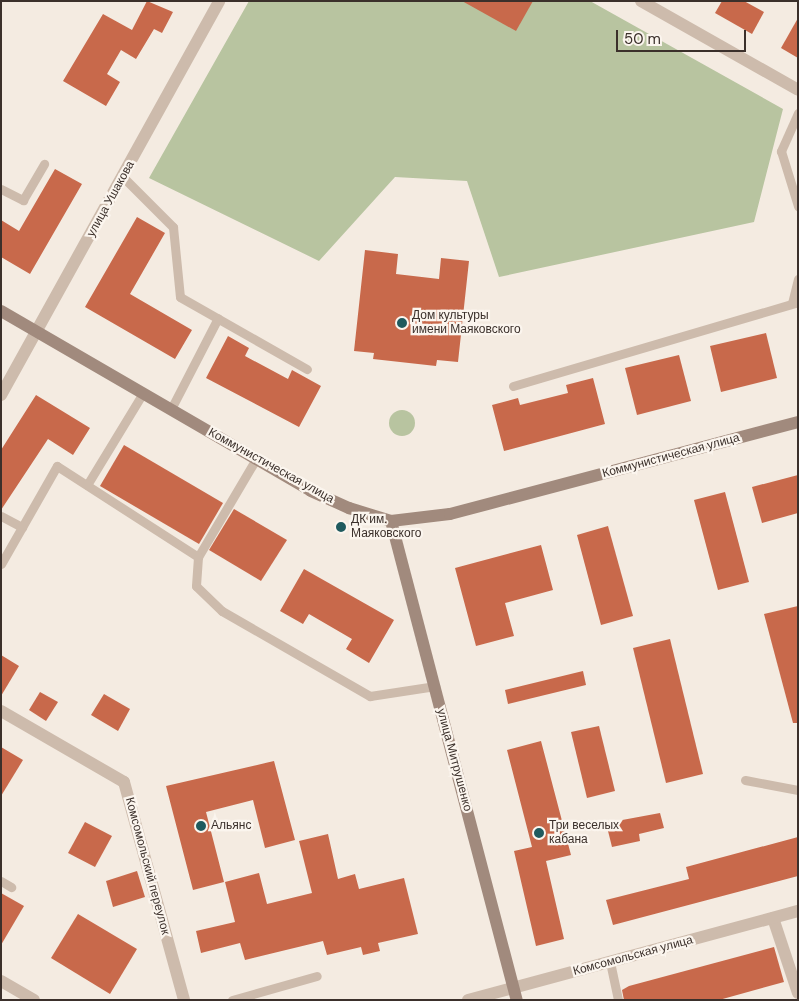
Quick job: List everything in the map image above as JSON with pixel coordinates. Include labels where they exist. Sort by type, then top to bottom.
[{"type":"main road","name":"Коммунистическая улица","points":[[1,311],[311,491],[349,508],[391,521],[450,514],[798,422]]},
{"type":"main road","name":"улица Митрушенко","points":[[391,521],[515,994]]},
{"type":"street","name":"улица Ушакова","points":[[1,395],[38,332],[219,1]]},
{"type":"street","points":[[641,1],[798,90]]},
{"type":"street","name":"Комсомольский переулок","points":[[1,711],[124,782],[184,1000]]},
{"type":"street","name":"Комсомольская улица","points":[[468,1000],[515,994],[610,962],[798,911]]},
{"type":"street","points":[[773,918],[798,993]]},
{"type":"street","points":[[1,981],[34,1000]]},
{"type":"lane","points":[[798,113],[780,151],[798,206]]},
{"type":"lane","points":[[1,188],[23,200],[44,164]]},
{"type":"lane","points":[[123,177],[173,227],[180,297],[307,369]]},
{"type":"lane","points":[[513,386],[795,302],[798,279]]},
{"type":"lane","points":[[171,409],[218,318]]},
{"type":"lane","points":[[88,485],[143,393]]},
{"type":"lane","points":[[256,459],[198,557],[196,586],[222,611],[370,696],[435,686]]},
{"type":"lane","points":[[1,564],[57,466],[198,557]]},
{"type":"lane","points":[[1,516],[22,527]]},
{"type":"lane","points":[[745,780],[798,790]]},
{"type":"lane","points":[[1,882],[11,887]]},
{"type":"lane","points":[[610,962],[618,1000]]},
{"type":"lane","points":[[232,1000],[317,976]]},
{"type":"green space","points":[[249,1],[590,1],[783,109],[754,222],[499,277],[467,181],[395,177],[319,261],[149,178]]},
{"type":"green space","points":[[402,410],[411,414],[415,423],[411,432],[402,436],[393,432],[389,423],[393,414]]},
{"type":"building","points":[[147,1],[173,12],[162,33],[154,29],[136,59],[121,50],[107,74],[120,82],[106,106],[63,81],[103,14],[132,30]]},
{"type":"building","points":[[462,1],[533,1],[516,31]]},
{"type":"building","points":[[722,1],[744,1],[764,12],[752,34],[715,13]]},
{"type":"building","points":[[798,18],[798,58],[781,48]]},
{"type":"building","points":[[55,169],[82,184],[30,274],[1,257],[1,220],[19,231]]},
{"type":"building","points":[[137,217],[165,233],[130,294],[192,330],[175,359],[85,307]]},
{"type":"building","points":[[365,250],[398,254],[396,274],[439,279],[441,258],[469,261],[458,362],[437,360],[436,366],[373,359],[374,353],[354,351]]},
{"type":"building","points":[[766,333],[777,378],[721,392],[710,346]]},
{"type":"building","points":[[228,336],[249,348],[245,356],[288,379],[292,370],[321,386],[299,427],[206,378]]},
{"type":"building","points":[[679,355],[691,401],[637,415],[625,368]]},
{"type":"building","points":[[593,378],[605,424],[504,451],[492,405],[518,398],[520,405],[568,393],[566,385]]},
{"type":"building","points":[[36,395],[90,428],[73,455],[48,439],[1,510],[1,450]]},
{"type":"building","points":[[124,445],[223,503],[199,544],[100,486]]},
{"type":"building","points":[[798,475],[798,513],[762,523],[752,487]]},
{"type":"building","points":[[725,492],[749,582],[718,590],[694,500]]},
{"type":"building","points":[[234,509],[287,540],[261,581],[209,550]]},
{"type":"building","points":[[608,526],[633,616],[601,625],[577,535]]},
{"type":"building","points":[[541,545],[553,590],[505,603],[514,636],[476,646],[455,568]]},
{"type":"building","points":[[304,569],[394,620],[369,663],[346,649],[352,639],[309,614],[303,624],[280,611]]},
{"type":"building","points":[[798,606],[798,723],[793,723],[764,614]]},
{"type":"building","points":[[670,639],[703,774],[666,783],[633,648]]},
{"type":"building","points":[[1,655],[19,666],[1,696]]},
{"type":"building","points":[[583,671],[586,685],[508,704],[505,690]]},
{"type":"building","points":[[40,692],[58,702],[46,721],[29,710]]},
{"type":"building","points":[[104,694],[130,709],[118,731],[91,715]]},
{"type":"building","points":[[599,726],[615,791],[587,798],[571,732]]},
{"type":"building","points":[[541,741],[571,855],[546,861],[564,939],[536,946],[514,851],[532,847],[507,750]]},
{"type":"building","points":[[1,747],[23,760],[1,796]]},
{"type":"building","points":[[274,761],[295,840],[265,848],[253,800],[206,812],[224,882],[193,890],[166,786]]},
{"type":"building","points":[[660,813],[664,828],[639,834],[640,841],[612,847],[606,823]]},
{"type":"building","points":[[85,822],[112,836],[95,867],[68,853]]},
{"type":"building","points":[[328,834],[338,879],[355,874],[359,889],[404,878],[418,934],[378,943],[380,951],[363,955],[361,947],[327,955],[323,941],[245,960],[240,943],[201,953],[196,931],[235,922],[225,882],[259,873],[267,904],[312,893],[299,841]]},
{"type":"building","points":[[798,837],[798,876],[613,925],[606,900],[689,879],[686,867]]},
{"type":"building","points":[[137,871],[145,897],[113,907],[106,881]]},
{"type":"building","points":[[1,893],[24,906],[1,945]]},
{"type":"building","points":[[78,914],[137,949],[110,994],[51,958]]},
{"type":"building","points":[[774,947],[784,982],[719,1000],[624,1000],[622,990],[629,986]]},
{"type":"place","name":"Дом культуры имени Маяковского","points":[[402,323]]},
{"type":"place","name":"ДК им. Маяковского","points":[[341,527]]},
{"type":"place","name":"Альянс","points":[[201,826]]},
{"type":"place","name":"Три веселых кабана","points":[[539,833]]}]
